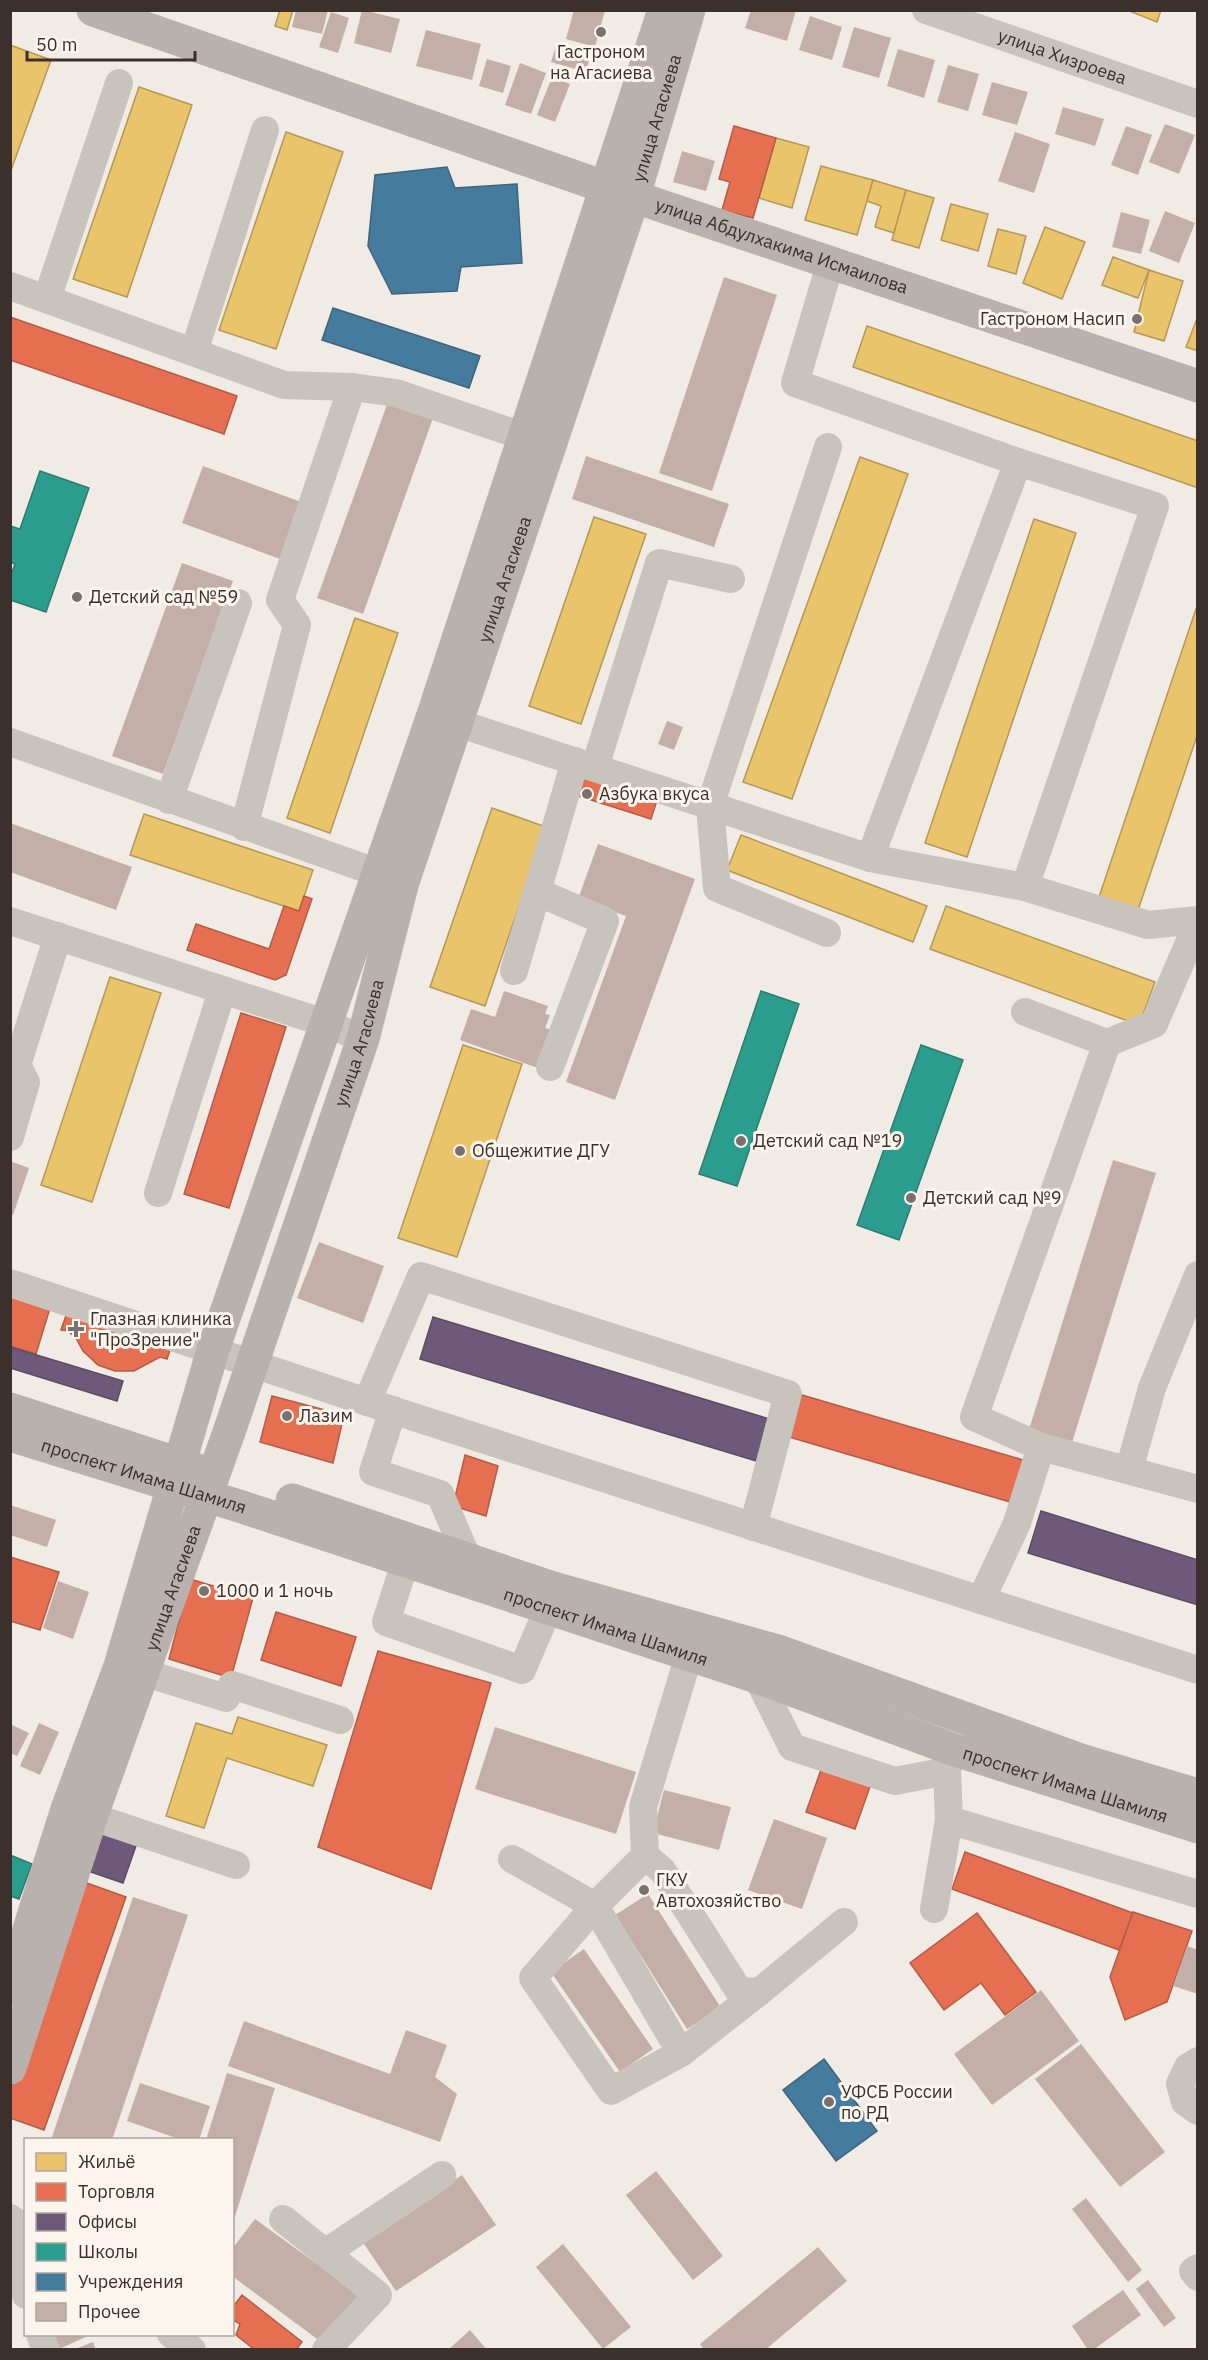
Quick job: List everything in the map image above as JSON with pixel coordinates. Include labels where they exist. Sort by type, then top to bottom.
[{"type":"main road","name":"улица Абдулхакима Исмаилова","points":[[93,10],[620,192],[831,261],[1197,386]]},
{"type":"main road","name":"улица Агасиева","points":[[620,192],[664,10]]},
{"type":"main road","name":"улица Агасиева","points":[[10,2068],[120,1666],[213,1350],[328,1024],[390,878],[620,192],[689,10]]},
{"type":"main road","name":"улица Агасиева","points":[[10,1989],[80,1812],[142,1672],[253,1362],[363,1039],[390,878]]},
{"type":"main road","name":"проспект Имама Шамиля","points":[[10,1409],[177,1475],[467,1557],[553,1588],[781,1652],[1081,1760],[1197,1795]]},
{"type":"main road","name":"проспект Имама Шамиля","points":[[10,1436],[177,1475]]},
{"type":"main road","name":"проспект Имама Шамиля","points":[[208,1485],[405,1563],[757,1677],[950,1760],[1197,1827]]},
{"type":"street","name":"улица Хизроева","points":[[926,10],[1197,104]]},
{"type":"street","points":[[47,299],[119,83]]},
{"type":"street","points":[[194,352],[265,130]]},
{"type":"street","points":[[831,261],[795,382],[1018,462],[1155,506],[1025,887]]},
{"type":"street","points":[[10,286],[284,385],[352,387],[396,393],[538,440]]},
{"type":"street","points":[[244,827],[297,625],[280,600],[352,387]]},
{"type":"street","points":[[827,933],[717,888],[710,806],[828,447]]},
{"type":"street","points":[[870,858],[1018,462]]},
{"type":"street","points":[[514,971],[537,892],[659,563],[731,579]]},
{"type":"street","points":[[169,800],[238,603]]},
{"type":"street","points":[[445,718],[870,858],[1025,887],[1148,925],[1197,921],[1154,1024],[1107,1043],[1025,1012]]},
{"type":"street","points":[[10,742],[390,878]]},
{"type":"street","points":[[537,892],[605,921],[550,1067]]},
{"type":"street","points":[[10,921],[328,1024],[363,1039]]},
{"type":"street","points":[[10,1137],[26,1082],[17,1065],[58,936]]},
{"type":"street","points":[[158,1193],[222,991]]},
{"type":"street","points":[[1107,1043],[974,1417],[1041,1447],[1197,1489]]},
{"type":"street","points":[[1129,1470],[1152,1388],[1197,1275]]},
{"type":"street","points":[[467,1557],[440,1494],[373,1472],[380,1406],[421,1276],[788,1394],[753,1527]]},
{"type":"street","points":[[10,1283],[380,1406],[1197,1670]]},
{"type":"street","points":[[981,1600],[1017,1522],[1041,1447]]},
{"type":"street","points":[[405,1563],[386,1622],[522,1670],[548,1609]]},
{"type":"street","points":[[690,1655],[643,1807],[645,1856],[595,1906],[533,1978],[611,2091],[681,2053],[844,1922]]},
{"type":"street","points":[[142,1672],[226,1698],[232,1685],[340,1720]]},
{"type":"street","points":[[757,1677],[792,1747],[895,1780],[950,1760],[949,1820],[934,1909]]},
{"type":"street","points":[[80,1812],[236,1865]]},
{"type":"street","points":[[949,1820],[1197,1894]]},
{"type":"street","points":[[645,1856],[662,1870],[739,1991],[759,1992]]},
{"type":"street","points":[[512,1859],[595,1906],[681,2053]]},
{"type":"street","points":[[1197,2061],[1188,2067],[1180,2084],[1185,2102],[1197,2111]]},
{"type":"street","points":[[325,2253],[442,2175]]},
{"type":"street","points":[[10,2218],[24,2228]]},
{"type":"street","points":[[282,2219],[378,2295],[326,2349]]},
{"type":"street","points":[[10,2241],[13,2262],[24,2290]]},
{"type":"street","points":[[1197,2268],[1193,2271],[1197,2277]]},
{"type":"street","points":[[174,2336],[192,2349]]},
{"type":"building: Жильё","points":[[280,10],[293,10],[287,30],[275,26]]},
{"type":"building: Жильё","points":[[1127,10],[1161,10],[1157,22]]},
{"type":"building: Жильё","points":[[10,45],[51,60],[10,173]]},
{"type":"building: Жильё","points":[[139,87],[192,105],[127,297],[73,279]]},
{"type":"building: Жильё","points":[[286,132],[343,152],[276,349],[219,330]]},
{"type":"building: Жильё","points":[[776,138],[809,147],[792,208],[759,198]]},
{"type":"building: Жильё","points":[[821,166],[873,180],[857,235],[805,220]]},
{"type":"building: Жильё","points":[[873,180],[906,190],[894,233],[875,227],[881,206],[867,201]]},
{"type":"building: Жильё","points":[[906,190],[934,198],[919,248],[892,240]]},
{"type":"building: Жильё","points":[[951,204],[988,214],[978,251],[941,240]]},
{"type":"building: Жильё","points":[[1045,227],[1085,242],[1062,299],[1023,283]]},
{"type":"building: Жильё","points":[[998,229],[1026,236],[1016,274],[988,266]]},
{"type":"building: Жильё","points":[[1113,257],[1149,270],[1138,298],[1102,285]]},
{"type":"building: Жильё","points":[[1149,270],[1183,281],[1164,341],[1134,332]]},
{"type":"building: Жильё","points":[[1198,316],[1198,351],[1186,347]]},
{"type":"building: Жильё","points":[[867,326],[1198,441],[1198,488],[853,367]]},
{"type":"building: Жильё","points":[[860,457],[908,474],[792,799],[743,782]]},
{"type":"building: Жильё","points":[[594,517],[646,534],[581,724],[529,706]]},
{"type":"building: Жильё","points":[[1034,519],[1076,533],[967,857],[925,843]]},
{"type":"building: Жильё","points":[[1198,603],[1198,733],[1136,916],[1097,903]]},
{"type":"building: Жильё","points":[[355,618],[398,633],[330,833],[287,818]]},
{"type":"building: Жильё","points":[[492,808],[546,827],[485,1006],[430,987]]},
{"type":"building: Жильё","points":[[144,814],[313,870],[299,911],[130,855]]},
{"type":"building: Жильё","points":[[741,835],[927,906],[913,942],[727,870]]},
{"type":"building: Жильё","points":[[946,906],[1155,982],[1139,1025],[930,949]]},
{"type":"building: Жильё","points":[[110,977],[161,993],[92,1202],[41,1185]]},
{"type":"building: Жильё","name":"Общежитие ДГУ","points":[[463,1045],[522,1064],[457,1257],[398,1238]]},
{"type":"building: Жильё","points":[[238,1717],[327,1745],[313,1786],[227,1758],[204,1828],[166,1816],[196,1723],[232,1734]]},
{"type":"building: Торговля","points":[[734,126],[776,138],[753,218],[722,210],[730,182],[719,179]]},
{"type":"building: Торговля","points":[[10,317],[237,396],[224,434],[10,360]]},
{"type":"building: Торговля","points":[[595,768],[659,794],[651,819],[569,793]]},
{"type":"building: Торговля","points":[[304,896],[312,899],[286,975],[275,980],[187,950],[196,924],[269,949],[284,906],[299,911]]},
{"type":"building: Торговля","points":[[241,1013],[286,1027],[229,1208],[184,1194]]},
{"type":"building: Торговля","points":[[10,1296],[50,1308],[36,1354],[10,1346]]},
{"type":"building: Торговля","points":[[67,1313],[172,1344],[167,1359],[160,1357],[134,1371],[115,1371],[98,1365],[83,1351],[76,1338],[68,1331],[61,1330]]},
{"type":"building: Торговля","points":[[802,1395],[1030,1462],[1017,1504],[789,1437]]},
{"type":"building: Торговля","points":[[272,1396],[344,1415],[333,1463],[260,1442]]},
{"type":"building: Торговля","points":[[465,1455],[498,1466],[486,1516],[453,1506]]},
{"type":"building: Торговля","points":[[10,1557],[59,1572],[40,1630],[10,1621]]},
{"type":"building: Торговля","points":[[190,1579],[253,1598],[231,1678],[169,1659]]},
{"type":"building: Торговля","points":[[276,1612],[356,1637],[341,1686],[261,1660]]},
{"type":"building: Торговля","points":[[378,1651],[491,1683],[431,1889],[318,1847]]},
{"type":"building: Торговля","points":[[823,1764],[872,1781],[855,1829],[806,1812]]},
{"type":"building: Торговля","points":[[965,1852],[1133,1913],[1119,1950],[952,1889]]},
{"type":"building: Торговля","points":[[84,1882],[126,1897],[44,2130],[10,2118],[10,2090]]},
{"type":"building: Торговля","points":[[1133,1912],[1192,1931],[1167,2002],[1125,2020],[1110,1977]]},
{"type":"building: Торговля","points":[[977,1913],[1036,1992],[1005,2015],[981,1983],[944,2010],[910,1963]]},
{"type":"building: Торговля","points":[[242,2295],[302,2342],[296,2350],[255,2350],[236,2335],[240,2324],[234,2320],[234,2305]]},
{"type":"building: Офисы","points":[[433,1317],[776,1421],[763,1463],[420,1359]]},
{"type":"building: Офисы","points":[[10,1347],[123,1381],[117,1401],[10,1368]]},
{"type":"building: Офисы","points":[[1041,1511],[1198,1560],[1198,1605],[1028,1553]]},
{"type":"building: Офисы","points":[[101,1828],[138,1840],[123,1883],[88,1871]]},
{"type":"building: Школы","points":[[40,471],[89,488],[46,612],[10,600],[10,578],[15,564],[10,562],[10,526],[20,529]]},
{"type":"building: Школы","points":[[761,991],[799,1004],[737,1186],[699,1174]]},
{"type":"building: Школы","points":[[921,1045],[963,1060],[899,1240],[857,1225]]},
{"type":"building: Школы","points":[[10,1855],[32,1864],[19,1899],[10,1896]]},
{"type":"building: Учреждения","points":[[447,167],[455,188],[517,184],[522,263],[461,267],[457,291],[392,294],[368,246],[375,175]]},
{"type":"building: Учреждения","points":[[333,308],[480,356],[469,388],[322,340]]},
{"type":"building: Учреждения","points":[[824,2059],[877,2131],[836,2161],[783,2090]]},
{"type":"building: Прочее","points":[[296,10],[328,10],[322,34],[292,27]]},
{"type":"building: Прочее","points":[[362,10],[400,19],[391,53],[354,43]]},
{"type":"building: Прочее","points":[[574,10],[605,10],[595,47],[566,39]]},
{"type":"building: Прочее","points":[[751,10],[796,10],[787,41],[745,28]]},
{"type":"building: Прочее","points":[[331,12],[349,18],[338,53],[319,47]]},
{"type":"building: Прочее","points":[[810,16],[842,27],[832,60],[799,50]]},
{"type":"building: Прочее","points":[[854,27],[891,38],[879,78],[842,67]]},
{"type":"building: Прочее","points":[[426,30],[481,44],[472,80],[416,66]]},
{"type":"building: Прочее","points":[[557,43],[591,53],[586,72],[551,62]]},
{"type":"building: Прочее","points":[[898,49],[935,60],[924,98],[887,86]]},
{"type":"building: Прочее","points":[[487,59],[511,66],[503,93],[479,86]]},
{"type":"building: Прочее","points":[[520,63],[546,73],[531,114],[505,105]]},
{"type":"building: Прочее","points":[[948,65],[979,74],[968,111],[937,102]]},
{"type":"building: Прочее","points":[[552,77],[570,84],[555,122],[537,115]]},
{"type":"building: Прочее","points":[[992,82],[1028,92],[1017,125],[982,115]]},
{"type":"building: Прочее","points":[[1063,107],[1104,119],[1095,146],[1055,134]]},
{"type":"building: Прочее","points":[[1165,124],[1195,135],[1179,174],[1149,162]]},
{"type":"building: Прочее","points":[[1126,126],[1152,135],[1138,175],[1111,165]]},
{"type":"building: Прочее","points":[[1015,132],[1050,144],[1034,193],[998,181]]},
{"type":"building: Прочее","points":[[682,151],[715,161],[706,191],[673,182]]},
{"type":"building: Прочее","points":[[1165,211],[1195,223],[1179,263],[1149,251]]},
{"type":"building: Прочее","points":[[1121,212],[1150,220],[1141,254],[1112,247]]},
{"type":"building: Прочее","points":[[724,277],[777,295],[712,491],[659,473]]},
{"type":"building: Прочее","points":[[388,402],[433,418],[363,614],[317,598]]},
{"type":"building: Прочее","points":[[586,456],[729,504],[714,547],[572,499]]},
{"type":"building: Прочее","points":[[203,466],[304,503],[283,560],[182,523]]},
{"type":"building: Прочее","points":[[182,563],[233,581],[163,774],[112,756]]},
{"type":"building: Прочее","points":[[667,721],[683,727],[674,750],[658,744]]},
{"type":"building: Прочее","points":[[10,823],[132,867],[116,910],[10,872]]},
{"type":"building: Прочее","points":[[598,844],[695,879],[615,1100],[566,1082],[626,916],[578,899]]},
{"type":"building: Прочее","points":[[504,991],[548,1006],[545,1014],[550,1015],[545,1028],[551,1030],[538,1068],[460,1040],[471,1009],[495,1017]]},
{"type":"building: Прочее","points":[[1113,1160],[1156,1173],[1070,1449],[1027,1436]]},
{"type":"building: Прочее","points":[[10,1161],[29,1168],[13,1215],[10,1214]]},
{"type":"building: Прочее","points":[[319,1242],[384,1266],[363,1323],[297,1298]]},
{"type":"building: Прочее","points":[[10,1505],[56,1520],[47,1547],[10,1535]]},
{"type":"building: Прочее","points":[[58,1581],[89,1592],[73,1639],[43,1628]]},
{"type":"building: Прочее","points":[[39,1723],[59,1732],[40,1775],[20,1766]]},
{"type":"building: Прочее","points":[[10,1724],[29,1733],[17,1756],[10,1753]]},
{"type":"building: Прочее","points":[[495,1727],[636,1772],[616,1834],[475,1789]]},
{"type":"building: Прочее","points":[[664,1790],[731,1807],[719,1850],[653,1833]]},
{"type":"building: Прочее","points":[[774,1819],[827,1838],[802,1909],[748,1890]]},
{"type":"building: Прочее","points":[[648,1894],[721,2008],[687,2029],[615,1915]]},
{"type":"building: Прочее","points":[[133,1897],[188,1915],[113,2138],[52,2138]]},
{"type":"building: Прочее","points":[[1187,1946],[1198,1950],[1198,1994],[1173,1986]]},
{"type":"building: Прочее","points":[[584,1949],[653,2049],[620,2072],[551,1972]]},
{"type":"building: Прочее","points":[[1041,1990],[1079,2041],[992,2105],[954,2054]]},
{"type":"building: Прочее","points":[[244,2021],[390,2074],[406,2030],[447,2045],[435,2077],[457,2094],[440,2142],[228,2066]]},
{"type":"building: Прочее","points":[[1081,2044],[1165,2152],[1120,2187],[1035,2079]]},
{"type":"building: Прочее","points":[[227,2073],[275,2088],[234,2220],[234,2138],[207,2138]]},
{"type":"building: Прочее","points":[[140,2083],[210,2106],[200,2138],[176,2138],[127,2121]]},
{"type":"building: Прочее","points":[[656,2171],[723,2256],[693,2280],[626,2195]]},
{"type":"building: Прочее","points":[[462,2175],[496,2225],[396,2291],[362,2241]]},
{"type":"building: Прочее","points":[[1086,2198],[1142,2270],[1128,2282],[1072,2209]]},
{"type":"building: Прочее","points":[[255,2219],[364,2298],[328,2347],[234,2277],[234,2246]]},
{"type":"building: Прочее","points":[[563,2244],[631,2327],[603,2349],[536,2267]]},
{"type":"building: Прочее","points":[[818,2247],[847,2281],[765,2350],[704,2350],[700,2344]]},
{"type":"building: Прочее","points":[[1148,2280],[1176,2318],[1164,2327],[1136,2289]]},
{"type":"building: Прочее","points":[[1123,2290],[1141,2315],[1093,2350],[1088,2350],[1072,2326]]},
{"type":"building: Прочее","points":[[470,2330],[487,2350],[448,2350]]},
{"type":"building: Прочее","points":[[54,2336],[88,2336],[59,2349]]},
{"type":"building: Прочее","points":[[93,2342],[96,2350],[75,2350],[75,2349]]},
{"type":"place","name":"Гастроном на Агасиева","points":[[601,32]]},
{"type":"place","name":"Гастроном Насип","points":[[1137,319]]},
{"type":"place","name":"Детский сад №59","points":[[77,597]]},
{"type":"place","name":"Азбука вкуса","points":[[587,794]]},
{"type":"place","name":"Детский сад №19","points":[[741,1141]]},
{"type":"place","name":"Общежитие ДГУ","points":[[460,1151]]},
{"type":"place","name":"Детский сад №9","points":[[911,1198]]},
{"type":"place","name":"Глазная клиника \"ПроЗрение\"","points":[[76,1329]]},
{"type":"place","name":"Лазим","points":[[287,1416]]},
{"type":"place","name":"1000 и 1 ночь","points":[[204,1591]]},
{"type":"place","name":"ГКУ Автохозяйство","points":[[644,1890]]},
{"type":"place","name":"УФСБ России по РД","points":[[829,2102]]}]
